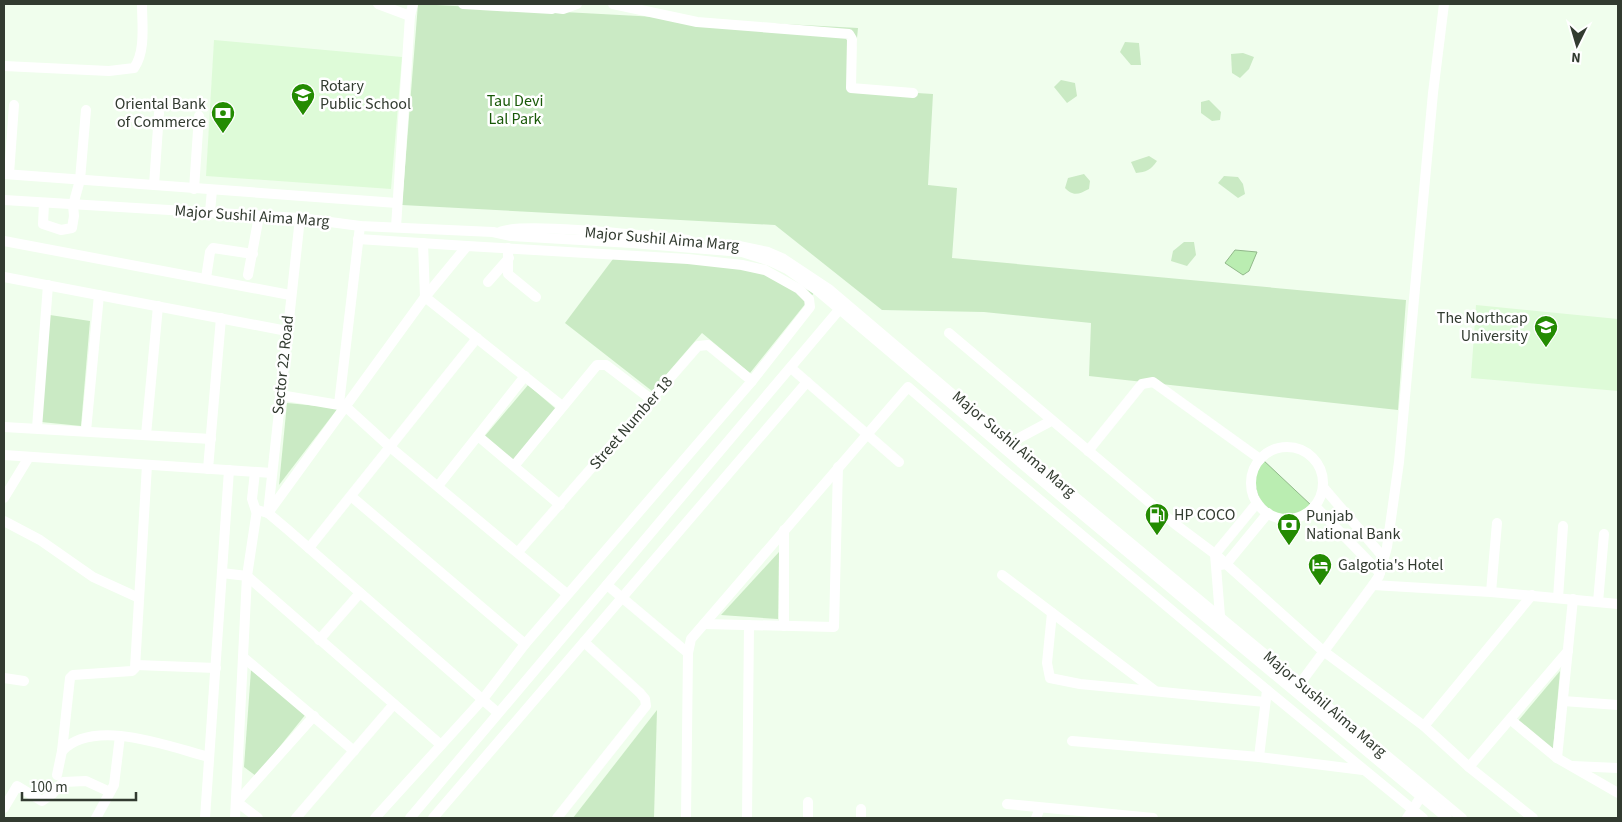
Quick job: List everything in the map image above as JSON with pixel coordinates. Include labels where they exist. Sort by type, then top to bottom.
[{"type":"street","points":[[4,66],[109,71],[134,68],[139,61],[142,42],[142,4]]},
{"type":"street","points":[[378,4],[410,16]]},
{"type":"street","points":[[396,227],[410,16],[413,4]]},
{"type":"street","points":[[463,4],[558,6],[563,10],[577,4]]},
{"type":"street","points":[[613,4],[686,20],[849,34],[852,39],[851,88],[913,93]]},
{"type":"street","points":[[1297,688],[1322,650],[1373,585],[1380,573],[1384,558],[1399,462],[1433,92],[1444,4]]},
{"type":"street","points":[[14,105],[6,174],[397,203]]},
{"type":"street","points":[[44,203],[43,224],[61,230],[72,228],[73,205],[80,180],[86,110]]},
{"type":"street","points":[[154,185],[159,113]]},
{"type":"street","points":[[194,189],[199,116]]},
{"type":"street","points":[[210,212],[212,190]]},
{"type":"street","name":"Major Sushil Aima Marg","points":[[4,200],[300,218],[360,226],[500,232],[510,228],[576,231],[748,247],[782,258],[830,290],[842,306],[919,376],[1264,666],[1297,688]]},
{"type":"street","points":[[248,275],[259,216]]},
{"type":"street","name":"Sector 22 Road","points":[[268,513],[286,331],[300,218]]},
{"type":"street","points":[[342,405],[360,226]]},
{"type":"street","points":[[358,239],[468,246],[509,252],[715,262],[754,267],[779,278],[807,295],[810,307],[752,382],[525,644],[483,699],[375,818]]},
{"type":"street","points":[[4,241],[290,295]]},
{"type":"street","points":[[423,243],[426,297],[562,406]]},
{"type":"street","points":[[268,513],[342,405],[468,246]]},
{"type":"street","points":[[206,278],[213,248],[253,254]]},
{"type":"street","points":[[488,282],[509,252]]},
{"type":"street","points":[[509,252],[508,272],[510,277],[536,296]]},
{"type":"street","points":[[4,277],[286,331]]},
{"type":"street","points":[[37,428],[48,285]]},
{"type":"street","points":[[86,431],[99,295]]},
{"type":"street","points":[[146,435],[158,306]]},
{"type":"street","points":[[410,818],[842,306]]},
{"type":"street","name":"Major Sushil Aima Marg","points":[[842,306],[1220,616],[1297,688],[1428,796],[1462,818]]},
{"type":"street","points":[[208,469],[220,318]]},
{"type":"street","points":[[949,333],[1051,421],[1175,524],[1215,554],[1221,565],[1322,650],[1424,726],[1469,767],[1533,818]]},
{"type":"street","points":[[309,548],[352,497],[477,338]]},
{"type":"street","name":"Street Number 18","points":[[518,552],[701,344],[708,345],[752,382]]},
{"type":"street","points":[[514,466],[562,406],[597,366],[601,364],[606,365],[652,400]]},
{"type":"street","points":[[791,368],[899,462]]},
{"type":"street","points":[[438,486],[525,376]]},
{"type":"street","points":[[686,818],[688,654],[691,639],[838,467],[919,376]]},
{"type":"street","points":[[433,818],[807,382]]},
{"type":"street","points":[[1088,451],[1142,384],[1153,382],[1260,458]]},
{"type":"street","points":[[908,387],[1414,815],[1428,796]]},
{"type":"street","points":[[280,395],[342,405],[568,594]]},
{"type":"street","points":[[1010,443],[1051,421]]},
{"type":"street","points":[[4,427],[211,439]]},
{"type":"street","points":[[478,436],[560,504]]},
{"type":"street","points":[[1279,447],[1291,447],[1302,450],[1312,456],[1319,465],[1323,476],[1323,487],[1315,506],[1298,517],[1282,518],[1268,513],[1256,502],[1252,492],[1251,480],[1254,468],[1260,458],[1269,451],[1279,447]]},
{"type":"street","points":[[4,455],[272,473]]},
{"type":"street","points":[[4,498],[29,457]]},
{"type":"street","points":[[57,775],[62,751],[70,678],[72,675],[132,671],[136,665],[147,465]]},
{"type":"street","points":[[704,624],[832,628],[836,624],[838,467]]},
{"type":"street","points":[[204,818],[229,470]]},
{"type":"street","points":[[235,818],[247,576],[256,512],[252,499],[255,472]]},
{"type":"street","points":[[1323,487],[1384,558]]},
{"type":"street","points":[[352,497],[525,644]]},
{"type":"street","points":[[1215,554],[1256,502]]},
{"type":"street","points":[[1315,506],[1380,573]]},
{"type":"street","points":[[256,512],[259,510],[268,513],[498,713]]},
{"type":"street","points":[[1220,616],[1221,565],[1268,513]]},
{"type":"street","points":[[4,521],[40,540],[93,577],[139,598]]},
{"type":"street","points":[[1491,592],[1497,523]]},
{"type":"street","points":[[1558,598],[1563,526]]},
{"type":"street","points":[[784,530],[784,626]]},
{"type":"street","points":[[1598,602],[1604,534]]},
{"type":"street","points":[[222,573],[247,576],[441,745]]},
{"type":"street","points":[[1002,575],[1155,691]]},
{"type":"street","points":[[607,585],[688,654]]},
{"type":"street","points":[[1373,585],[1532,595],[1618,604]]},
{"type":"street","points":[[319,640],[360,593]]},
{"type":"street","points":[[1424,726],[1532,595]]},
{"type":"street","points":[[1557,758],[1572,599]]},
{"type":"street","points":[[1052,613],[1047,664],[1050,678],[1080,684],[1265,702]]},
{"type":"street","points":[[747,818],[749,625]]},
{"type":"street","points":[[558,818],[646,706],[645,699],[640,693],[584,642]]},
{"type":"street","points":[[1469,767],[1568,651]]},
{"type":"street","points":[[243,656],[354,751]]},
{"type":"street","points":[[136,665],[216,668]]},
{"type":"street","points":[[1260,758],[1266,688],[1264,666]]},
{"type":"street","points":[[4,678],[24,681]]},
{"type":"street","points":[[1563,701],[1618,705]]},
{"type":"street","points":[[296,818],[394,704]]},
{"type":"street","points":[[236,802],[314,716]]},
{"type":"street","points":[[1511,720],[1568,766],[1618,793]]},
{"type":"street","points":[[62,751],[69,744],[80,738],[120,736],[209,757]]},
{"type":"street","points":[[96,818],[110,792],[116,774],[120,736]]},
{"type":"street","points":[[1072,742],[1260,758],[1363,770]]},
{"type":"street","points":[[1568,766],[1618,768]]},
{"type":"street","points":[[4,808],[16,786],[42,800],[52,794],[63,782],[86,781],[110,792]]},
{"type":"street","name":"Major Sushil Aima Marg","points":[[1428,796],[1446,818]]},
{"type":"street","points":[[236,802],[258,818]]},
{"type":"street","points":[[808,802],[808,818]]},
{"type":"street","points":[[1007,804],[1038,813],[1153,818]]},
{"type":"shaded area","name":"Rotary Public School","points":[[214,40],[402,57],[391,189],[206,176]]},
{"type":"shaded area","points":[[1235,250],[1257,252],[1249,271],[1243,275],[1225,263]]},
{"type":"shaded area","name":"The Northcap University","points":[[1476,305],[1618,319],[1618,391],[1471,378]]},
{"type":"shaded area","points":[[1262,459],[1312,506],[1294,515],[1277,514],[1269,510],[1258,496],[1254,478],[1255,470]]},
{"type":"green space","name":"Tau Devi Lal Park","points":[[418,4],[858,28],[852,89],[933,94],[928,185],[957,188],[952,258],[1406,300],[1398,410],[1089,376],[1091,323],[984,312],[882,310],[775,225],[402,205]]},
{"type":"green space","points":[[1125,42],[1139,43],[1141,65],[1131,65],[1120,52]]},
{"type":"green space","points":[[1243,53],[1254,57],[1249,69],[1240,78],[1232,73],[1231,54]]},
{"type":"green space","points":[[1061,80],[1075,83],[1077,96],[1067,103],[1054,87]]},
{"type":"green space","points":[[1209,100],[1221,112],[1220,120],[1212,121],[1201,113],[1201,102]]},
{"type":"green space","points":[[1149,156],[1157,161],[1153,167],[1136,173],[1131,162]]},
{"type":"green space","points":[[1084,174],[1090,181],[1089,189],[1077,194],[1071,193],[1065,188],[1068,178]]},
{"type":"green space","points":[[1224,176],[1238,177],[1243,184],[1245,194],[1238,198],[1218,183]]},
{"type":"green space","points":[[1184,242],[1194,242],[1196,255],[1187,266],[1171,261],[1173,251]]},
{"type":"green space","points":[[619,251],[765,270],[814,293],[750,373],[702,333],[652,391],[565,323]]},
{"type":"green space","points":[[50,315],[90,321],[81,426],[41,422]]},
{"type":"green space","points":[[528,385],[556,409],[513,461],[484,437]]},
{"type":"green space","points":[[287,403],[338,408],[279,485]]},
{"type":"green space","points":[[779,552],[778,619],[721,615]]},
{"type":"green space","points":[[251,670],[306,714],[256,776],[244,767]]},
{"type":"green space","points":[[1560,671],[1553,750],[1518,721]]},
{"type":"green space","points":[[657,710],[654,818],[573,818]]},
{"type":"place","name":"Rotary Public School","points":[[303,116]]},
{"type":"place","name":"Oriental Bank of Commerce","points":[[223,134]]},
{"type":"place","name":"The Northcap University","points":[[1546,348]]},
{"type":"place","name":"HP COCO","points":[[1157,536]]},
{"type":"place","name":"Punjab National Bank","points":[[1289,546]]},
{"type":"place","name":"Galgotia's Hotel","points":[[1320,586]]}]
